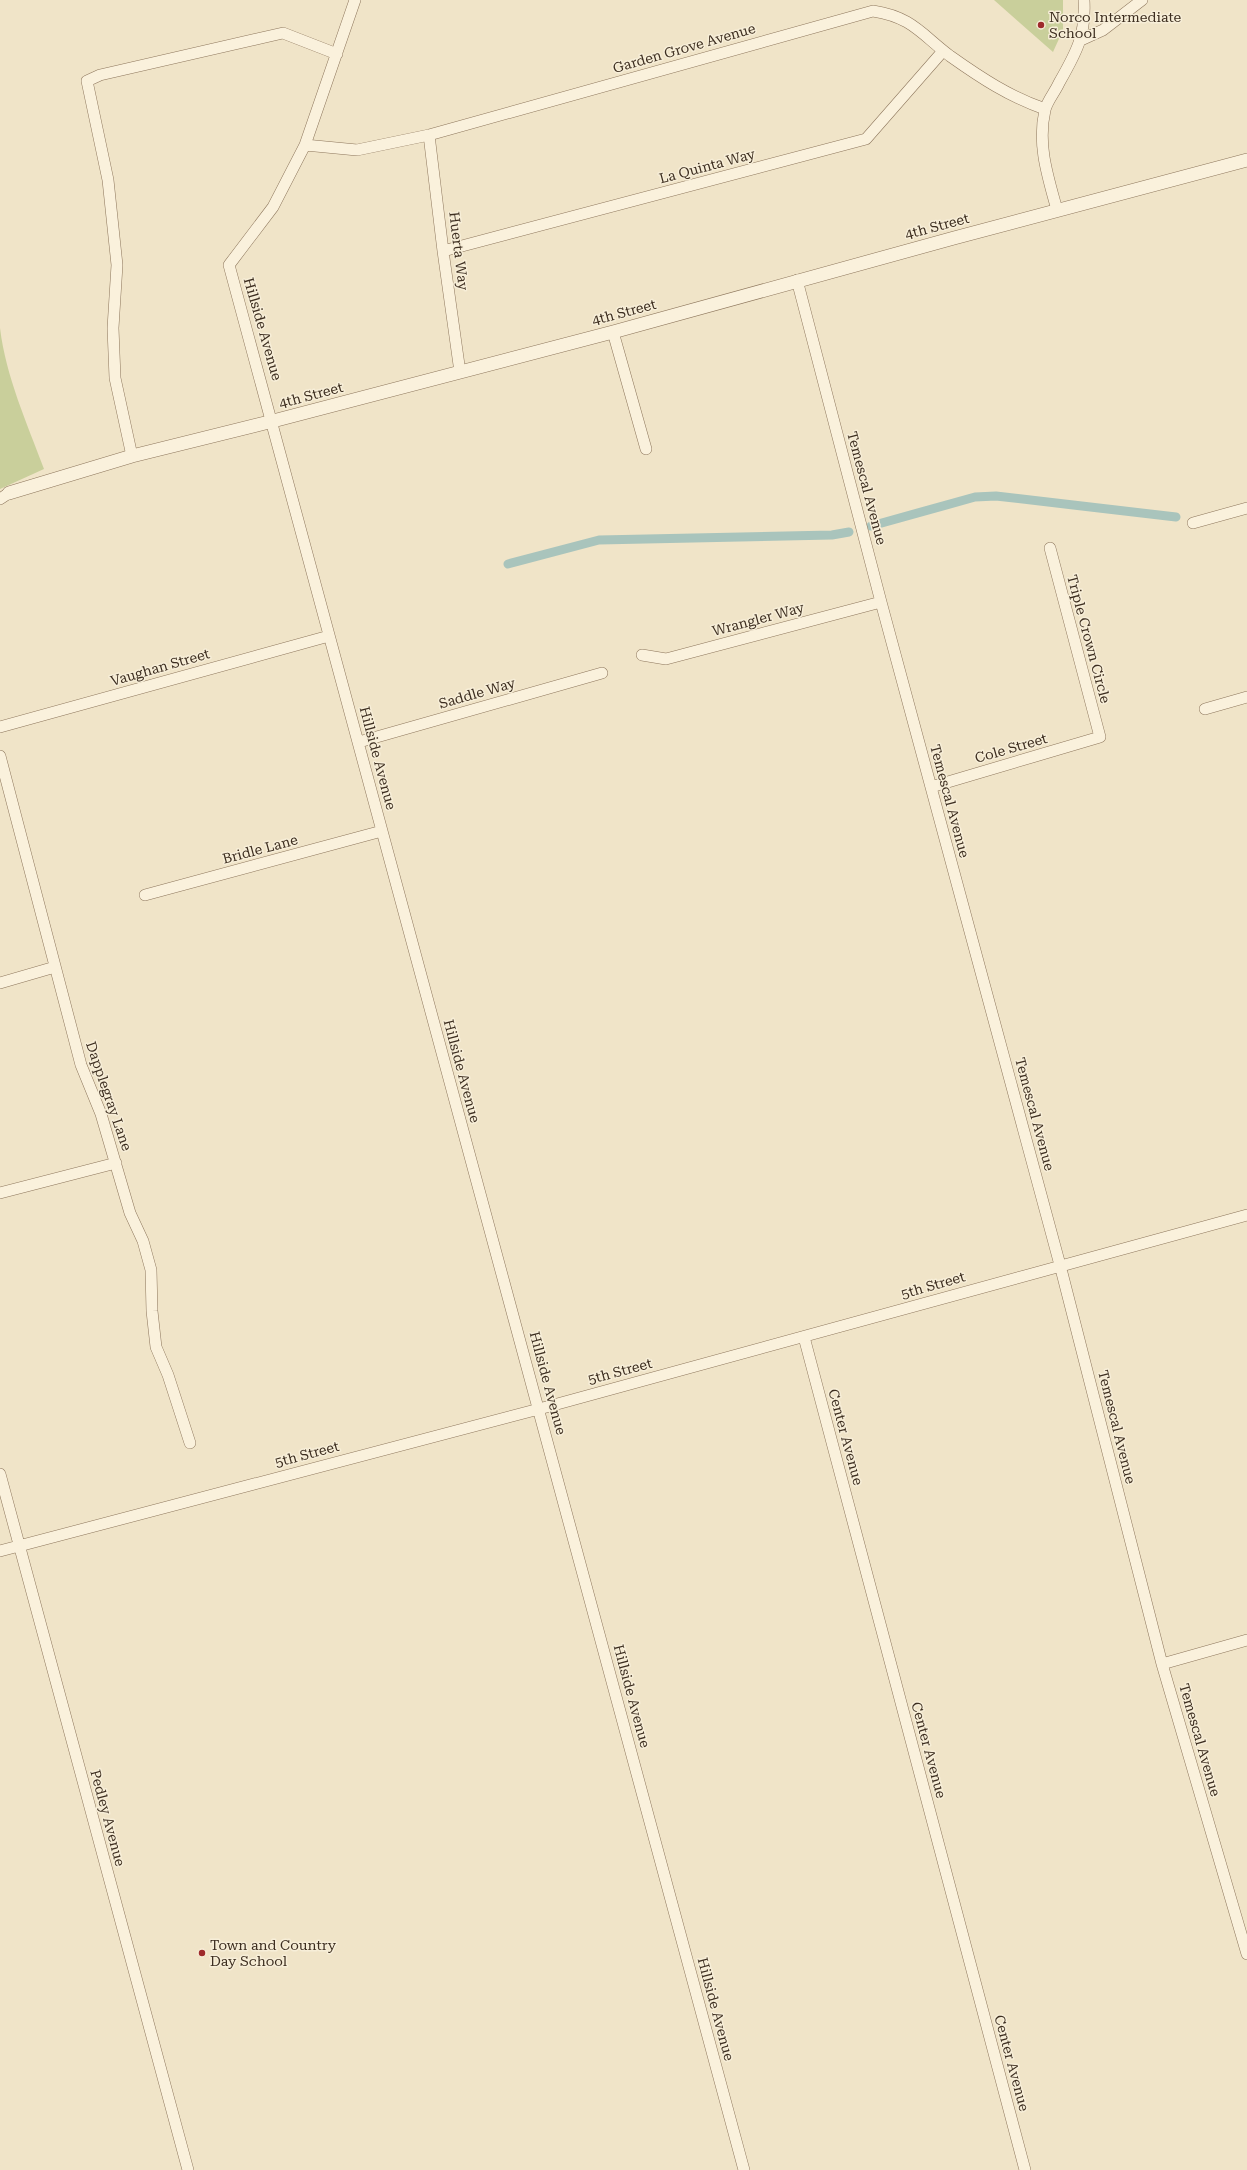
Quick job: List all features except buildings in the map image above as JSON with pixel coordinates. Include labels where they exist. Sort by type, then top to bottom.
[{"type":"street","name":"Hillside Avenue","points":[[355,0],[305,145],[273,206],[229,265],[273,421],[329,636],[359,742],[744,2170]]},
{"type":"street","points":[[1057,210],[1044,158],[1042,136],[1046,109],[1081,40],[1085,18],[1084,0]]},
{"type":"street","points":[[1081,40],[1103,30],[1142,0]]},
{"type":"street","name":"Garden Grove Avenue","points":[[305,145],[357,150],[429,135],[873,11],[893,14],[911,23],[943,50],[1002,92],[1046,109]]},
{"type":"street","points":[[132,456],[115,378],[113,328],[117,265],[108,180],[87,81],[100,75],[283,33],[337,54]]},
{"type":"street","name":"La Quinta Way","points":[[443,251],[866,139],[943,50]]},
{"type":"street","name":"Huerta Way","points":[[429,135],[460,372]]},
{"type":"street","name":"4th Street","points":[[5,496],[132,456],[273,421],[613,332],[797,280],[1247,160]]},
{"type":"street","name":"Temescal Avenue","points":[[797,280],[881,602],[1060,1265],[1162,1664],[1247,1954]]},
{"type":"street","points":[[613,332],[646,449]]},
{"type":"street","points":[[1193,523],[1247,508]]},
{"type":"street","name":"Triple Crown Circle","points":[[1050,548],[1100,737]]},
{"type":"street","name":"Wrangler Way","points":[[642,656],[666,660],[881,602]]},
{"type":"street","name":"Vaughan Street","points":[[0,727],[329,636]]},
{"type":"street","name":"Saddle Way","points":[[359,742],[602,673]]},
{"type":"street","points":[[1205,709],[1247,697]]},
{"type":"street","name":"Cole Street","points":[[931,787],[1100,737]]},
{"type":"street","name":"Dapplegray Lane","points":[[0,756],[81,1066],[100,1114],[130,1212],[143,1241],[151,1270],[156,1347],[168,1375],[190,1443]]},
{"type":"street","name":"Bridle Lane","points":[[145,895],[382,831]]},
{"type":"street","points":[[0,983],[55,967]]},
{"type":"street","points":[[0,1193],[116,1163]]},
{"type":"street","name":"5th Street","points":[[0,1551],[539,1409],[1247,1214]]},
{"type":"street","name":"Center Avenue","points":[[804,1337],[1025,2170]]},
{"type":"street","name":"Pedley Avenue","points":[[0,1474],[188,2170]]},
{"type":"street","points":[[1162,1664],[1247,1640]]},
{"type":"green space","name":"Norco Intermediate School","points":[[994,0],[1063,0],[1063,30],[1053,52]]},
{"type":"green space","points":[[0,328],[12,382],[44,469],[0,489]]},
{"type":"waterway","points":[[871,526],[975,497],[996,496],[1176,517]]},
{"type":"waterway","points":[[508,564],[599,540],[832,535],[849,532]]},
{"type":"place","name":"Norco Intermediate School","points":[[1041,25]]},
{"type":"place","name":"Town and Country Day School","points":[[202,1953]]}]
